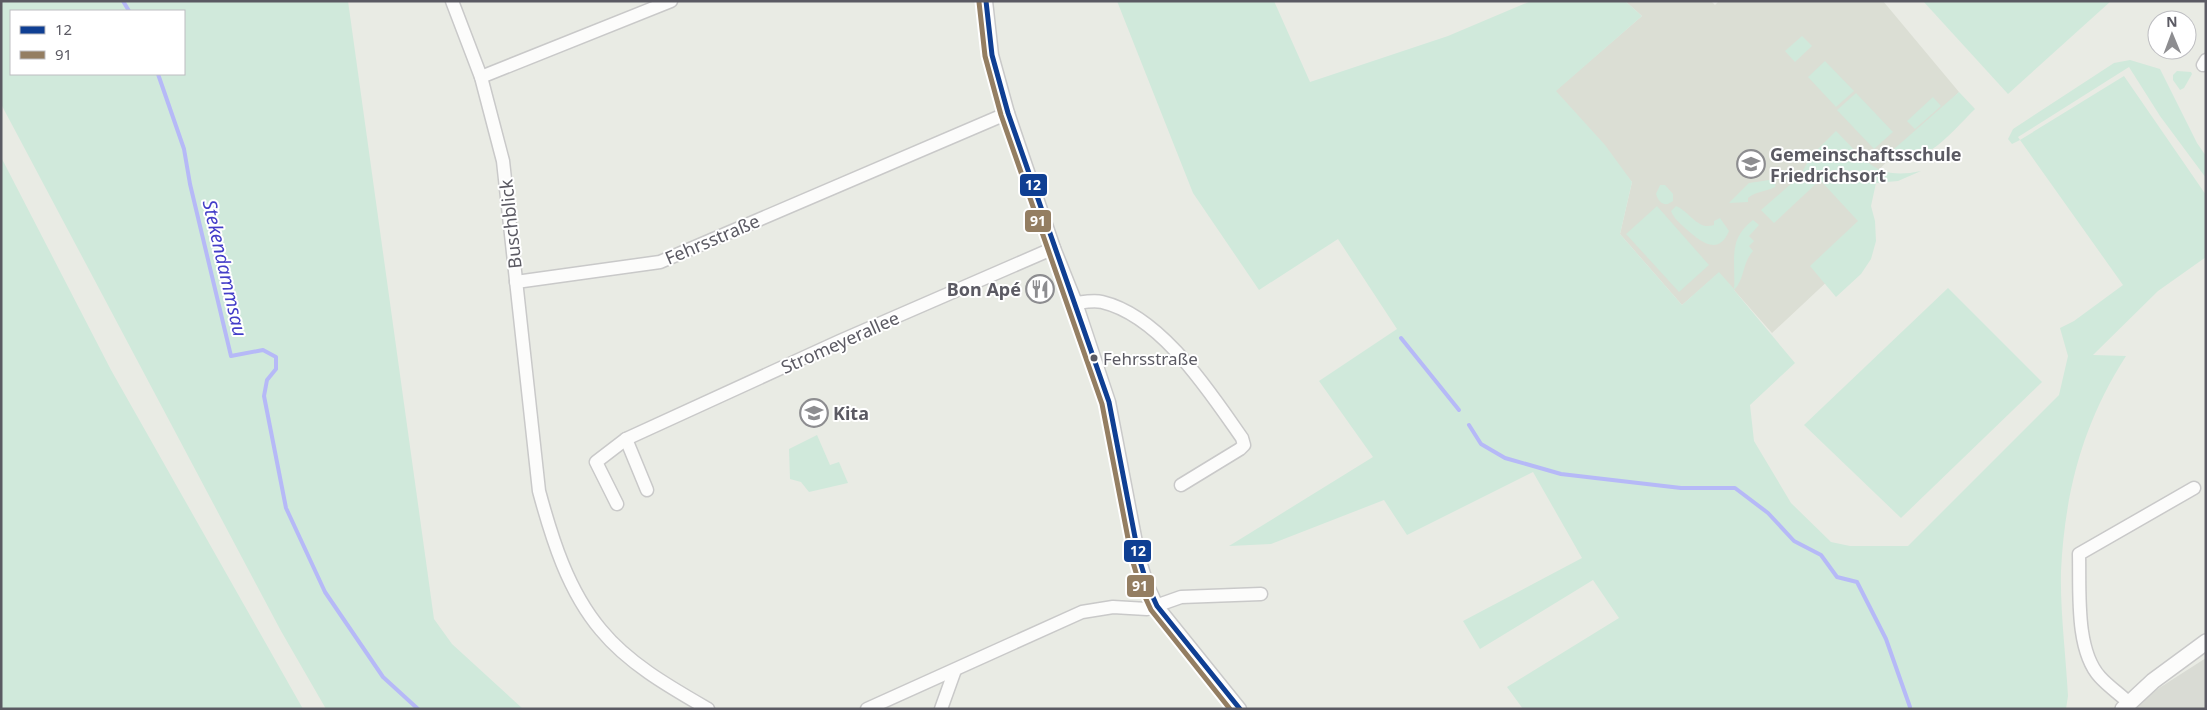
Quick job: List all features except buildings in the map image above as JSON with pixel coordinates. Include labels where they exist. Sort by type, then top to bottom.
[{"type":"street","name":"Buschblick","points":[[452,1],[482,77],[503,161],[539,491],[551,536],[578,596],[601,630],[629,657],[666,685],[708,709]]},
{"type":"street","points":[[482,77],[671,1]]},
{"type":"street","points":[[986,1],[992,55],[1008,113],[1054,248],[1076,303],[1109,402],[1139,558],[1147,584],[1157,606],[1240,709]]},
{"type":"street","name":"Fehrsstraße","points":[[516,282],[660,262],[1008,113]]},
{"type":"street","name":"Stromeyerallee","points":[[616,504],[596,462],[626,439],[863,331],[1054,248]]},
{"type":"street","points":[[1076,303],[1100,301],[1126,310],[1152,328],[1200,378],[1242,438],[1244,445],[1240,450],[1181,485]]},
{"type":"street","points":[[626,439],[647,490]]},
{"type":"street","points":[[2194,488],[2079,554],[2082,626],[2088,658],[2099,677],[2126,706],[2153,681],[2206,642]]},
{"type":"street","points":[[867,709],[1082,612],[1097,608],[1137,609],[1157,606],[1181,597],[1261,594]]},
{"type":"street","points":[[940,709],[955,670]]},
{"type":"shaded area","name":"Gemeinschaftsschule Friedrichsort","points":[[1625,1],[1711,1],[1715,5],[1719,1],[1883,1],[1959,92],[1865,183],[1870,229],[1848,262],[1772,333],[1719,273],[1682,305],[1620,234],[1632,182],[1555,91],[1642,16]]},
{"type":"shaded area","points":[[2206,658],[2206,709],[2136,709],[2156,690]]},
{"type":"green space","points":[[1,1],[348,1],[434,619],[452,644],[523,709],[326,709],[281,631],[1,104]]},
{"type":"green space","points":[[1117,1],[1274,1],[1310,82],[1448,36],[1531,1],[1625,1],[1642,16],[1556,91],[1605,145],[1632,182],[1620,234],[1682,305],[1719,272],[1734,289],[1734,251],[1739,235],[1753,220],[1759,225],[1749,236],[1754,241],[1749,246],[1753,251],[1749,256],[1738,286],[1734,290],[1795,363],[1750,405],[1754,441],[1791,503],[1831,542],[1850,546],[1908,546],[2059,395],[2068,356],[2060,328],[2074,321],[2123,285],[2020,140],[2124,76],[2206,195],[2206,257],[2158,291],[2093,355],[2126,356],[2098,407],[2088,432],[2072,485],[2067,513],[2061,571],[2062,618],[2068,696],[2066,709],[1523,709],[1507,687],[1619,618],[1593,580],[1480,649],[1463,621],[1582,558],[1533,472],[1407,535],[1384,500],[1271,544],[1229,546],[1373,457],[1319,381],[1397,329],[1338,239],[1259,290],[1193,193]]},
{"type":"green space","points":[[1923,1],[2111,1],[2008,94]]},
{"type":"green space","points":[[1802,36],[1812,46],[1795,62],[1785,51]]},
{"type":"green space","points":[[2130,60],[2160,69],[2197,143],[2206,156],[2206,178],[2160,116],[2129,67],[2018,137],[2020,140],[2012,144],[2008,139],[2013,129],[2114,63]]},
{"type":"green space","points":[[1825,61],[1854,91],[1836,107],[1808,77]]},
{"type":"green space","points":[[2177,71],[2191,72],[2192,74],[2184,88],[2180,90],[2173,80],[2173,75]]},
{"type":"green space","points":[[1959,92],[1975,109],[1935,148],[1910,160],[1898,161],[1886,156]]},
{"type":"green space","points":[[1856,93],[1893,132],[1874,149],[1837,110]]},
{"type":"green space","points":[[1933,97],[1941,106],[1915,129],[1907,121]]},
{"type":"green space","points":[[1836,131],[1872,166],[1893,173],[1921,171],[1898,181],[1876,183],[1871,206],[1875,221],[1876,241],[1871,259],[1861,274],[1836,297],[1810,266],[1858,221],[1820,180],[1774,223],[1761,210],[1800,176],[1811,156]]},
{"type":"green space","points":[[1,157],[111,370],[303,709],[1,709]]},
{"type":"green space","points":[[1776,179],[1775,187],[1751,196],[1748,198],[1748,202],[1729,203],[1749,183]]},
{"type":"green space","points":[[1660,185],[1665,185],[1673,194],[1673,201],[1668,204],[1662,203],[1656,194]]},
{"type":"green space","points":[[1657,206],[1709,265],[1679,292],[1626,234]]},
{"type":"green space","points":[[1676,206],[1703,225],[1714,225],[1714,221],[1720,218],[1729,231],[1725,239],[1714,245],[1697,238],[1677,221],[1671,211]]},
{"type":"green space","points":[[1948,288],[2042,382],[1901,518],[1804,425]]},
{"type":"green space","points":[[817,435],[830,465],[839,462],[848,483],[809,492],[801,482],[790,479],[789,449]]},
{"type":"waterway","name":"Stekendammsau","points":[[123,1],[128,10]]},
{"type":"waterway","name":"Stekendammsau","points":[[158,75],[184,149],[190,184],[231,356],[263,350],[276,357],[276,369],[267,380],[264,396],[286,508],[325,592],[383,677],[418,709]]},
{"type":"waterway","points":[[1401,338],[1459,410]]},
{"type":"waterway","points":[[1469,425],[1481,444],[1505,458],[1561,474],[1681,488],[1735,488],[1768,513],[1794,541],[1821,555],[1837,577],[1857,582],[1886,639],[1910,707]]},
{"type":"transit line","name":"12","points":[[986,1],[992,55],[1008,113],[1109,402],[1139,558],[1147,584],[1157,606],[1240,709]]},
{"type":"transit line","name":"91","points":[[979,2],[985,56],[1001,115],[1102,404],[1132,559],[1140,586],[1151,610],[1230,709]]},
{"type":"place","name":"Gemeinschaftsschule Friedrichsort","points":[[1751,164]]},
{"type":"place","name":"Bon Apé","points":[[1040,289]]},
{"type":"place","name":"Fehrsstraße","points":[[1094,358]]},
{"type":"place","name":"Kita","points":[[814,413]]}]
